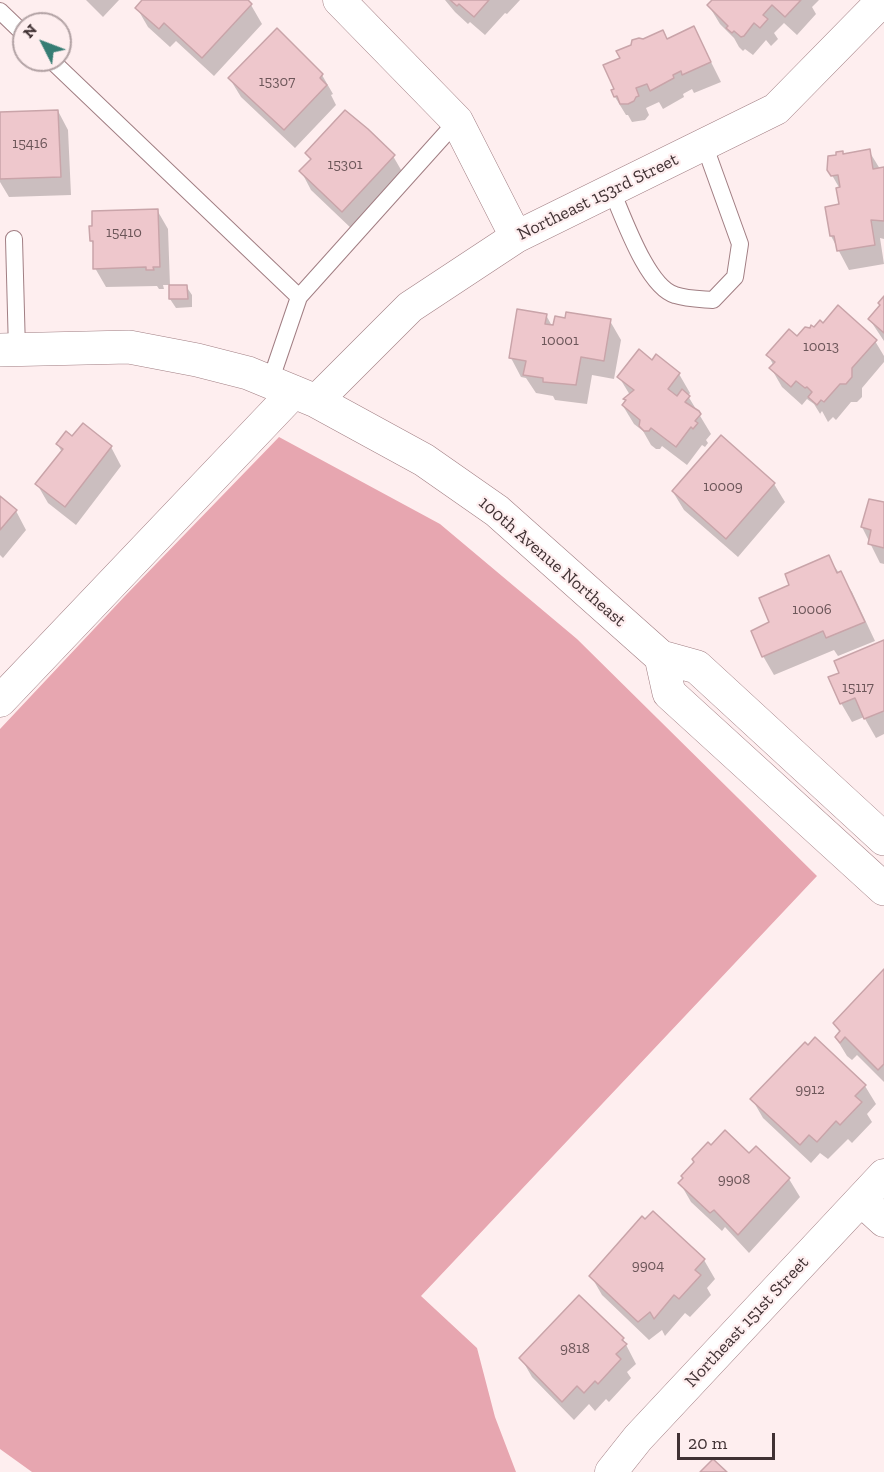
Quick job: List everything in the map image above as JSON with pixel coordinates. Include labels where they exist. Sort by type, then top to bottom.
[{"type":"main road","name":"100th Avenue Northeast","points":[[8,350],[129,347],[248,373],[293,392],[424,459],[497,511],[661,657],[697,667],[884,839]]},
{"type":"main road","points":[[661,657],[669,693],[884,890]]},
{"type":"street","points":[[339,0],[457,121],[516,237]]},
{"type":"street","name":"Northeast 153rd Street","points":[[0,701],[293,392],[410,307],[516,237],[776,109],[883,0]]},
{"type":"street","name":"Northeast 151st Street","points":[[611,1472],[639,1438],[884,1175]]},
{"type":"street","points":[[861,1200],[884,1221]]},
{"type":"lane","points":[[0,12],[12,23]]},
{"type":"lane","points":[[64,72],[299,297]]},
{"type":"lane","points":[[293,392],[299,297],[457,121]]},
{"type":"lane","points":[[611,189],[644,264],[656,280],[674,295],[713,300],[735,277],[740,244],[704,144]]},
{"type":"lane","points":[[8,350],[14,238]]},
{"type":"shaded area","points":[[279,437],[440,524],[577,639],[817,876],[421,1296],[477,1348],[495,1417],[516,1472],[32,1472],[0,1449],[0,729]]},
{"type":"building","points":[[142,0],[248,0],[252,4],[202,58],[164,23],[159,29],[135,8]]},
{"type":"building","points":[[450,0],[489,0],[474,17],[459,4],[457,6]]},
{"type":"building","points":[[712,0],[801,0],[785,17],[772,5],[763,15],[768,19],[760,28],[754,23],[741,37],[726,28],[728,26],[707,5]]},
{"type":"building","points":[[694,26],[711,62],[682,75],[681,71],[673,75],[674,78],[650,91],[647,84],[636,88],[639,96],[634,101],[620,104],[617,96],[614,97],[611,90],[614,89],[603,65],[620,58],[616,51],[631,45],[632,40],[643,39],[663,30],[667,39]]},
{"type":"building","points":[[277,28],[323,74],[320,78],[327,85],[284,130],[228,78]]},
{"type":"building","points":[[58,110],[61,177],[0,179],[0,112]]},
{"type":"building","points":[[345,110],[395,155],[342,212],[299,171],[311,159],[305,153]]},
{"type":"building","points":[[870,149],[873,169],[884,167],[884,221],[871,220],[875,245],[837,251],[834,236],[830,236],[825,207],[839,204],[836,188],[840,187],[838,175],[831,176],[827,170],[828,156],[836,155],[836,152],[843,151],[843,154]]},
{"type":"building","points":[[158,209],[160,267],[153,267],[154,270],[146,270],[146,267],[93,269],[93,241],[90,241],[89,226],[92,226],[92,211]]},
{"type":"building","points":[[169,285],[187,285],[188,299],[169,299]]},
{"type":"building","points":[[884,296],[884,333],[868,319],[880,305],[878,303]]},
{"type":"building","points":[[838,305],[877,340],[852,368],[852,377],[846,384],[840,384],[824,402],[821,400],[817,405],[808,397],[812,392],[807,387],[805,388],[796,381],[791,387],[769,368],[775,362],[766,355],[789,329],[797,336],[805,327],[810,328],[811,325],[814,327],[820,320],[823,323]]},
{"type":"building","points":[[517,309],[547,314],[545,324],[553,325],[555,316],[565,318],[566,312],[611,319],[604,361],[581,357],[576,385],[543,382],[543,378],[523,375],[526,361],[509,358]]},
{"type":"building","points":[[639,349],[652,360],[656,354],[680,373],[668,389],[677,396],[682,389],[690,396],[685,402],[701,414],[695,421],[698,423],[693,429],[691,427],[676,447],[651,428],[649,431],[644,431],[639,426],[640,420],[622,405],[626,400],[623,399],[634,390],[617,377]]},
{"type":"building","points":[[83,423],[112,446],[65,507],[35,484],[63,449],[56,444],[66,431],[72,436]]},
{"type":"building","points":[[721,435],[775,483],[726,539],[672,491]]},
{"type":"building","points":[[0,496],[17,510],[0,530]]},
{"type":"building","points":[[869,499],[884,502],[884,548],[868,544],[871,530],[861,527]]},
{"type":"building","points":[[829,555],[837,573],[841,571],[865,622],[826,638],[823,631],[762,657],[751,631],[769,622],[759,598],[789,585],[785,574]]},
{"type":"building","points":[[884,640],[884,711],[864,719],[855,698],[840,704],[828,677],[839,673],[834,661]]},
{"type":"building","points":[[884,969],[884,1064],[878,1070],[845,1037],[840,1043],[835,1037],[840,1031],[833,1023]]},
{"type":"building","points":[[815,1037],[866,1085],[855,1096],[862,1102],[840,1125],[836,1121],[817,1142],[809,1135],[800,1145],[750,1099],[805,1042],[808,1045]]},
{"type":"building","points":[[725,1130],[749,1153],[756,1146],[790,1178],[738,1235],[714,1210],[710,1213],[678,1183],[683,1178],[681,1176],[694,1162],[692,1159],[708,1142],[711,1145]]},
{"type":"building","points":[[653,1211],[705,1259],[695,1270],[701,1275],[679,1299],[674,1295],[654,1319],[650,1312],[638,1322],[589,1276],[642,1216],[645,1219]]},
{"type":"building","points":[[579,1295],[624,1338],[622,1340],[627,1344],[616,1354],[621,1359],[598,1384],[595,1381],[584,1393],[577,1386],[562,1402],[519,1358]]},
{"type":"building","points":[[713,1459],[727,1472],[700,1472]]}]
